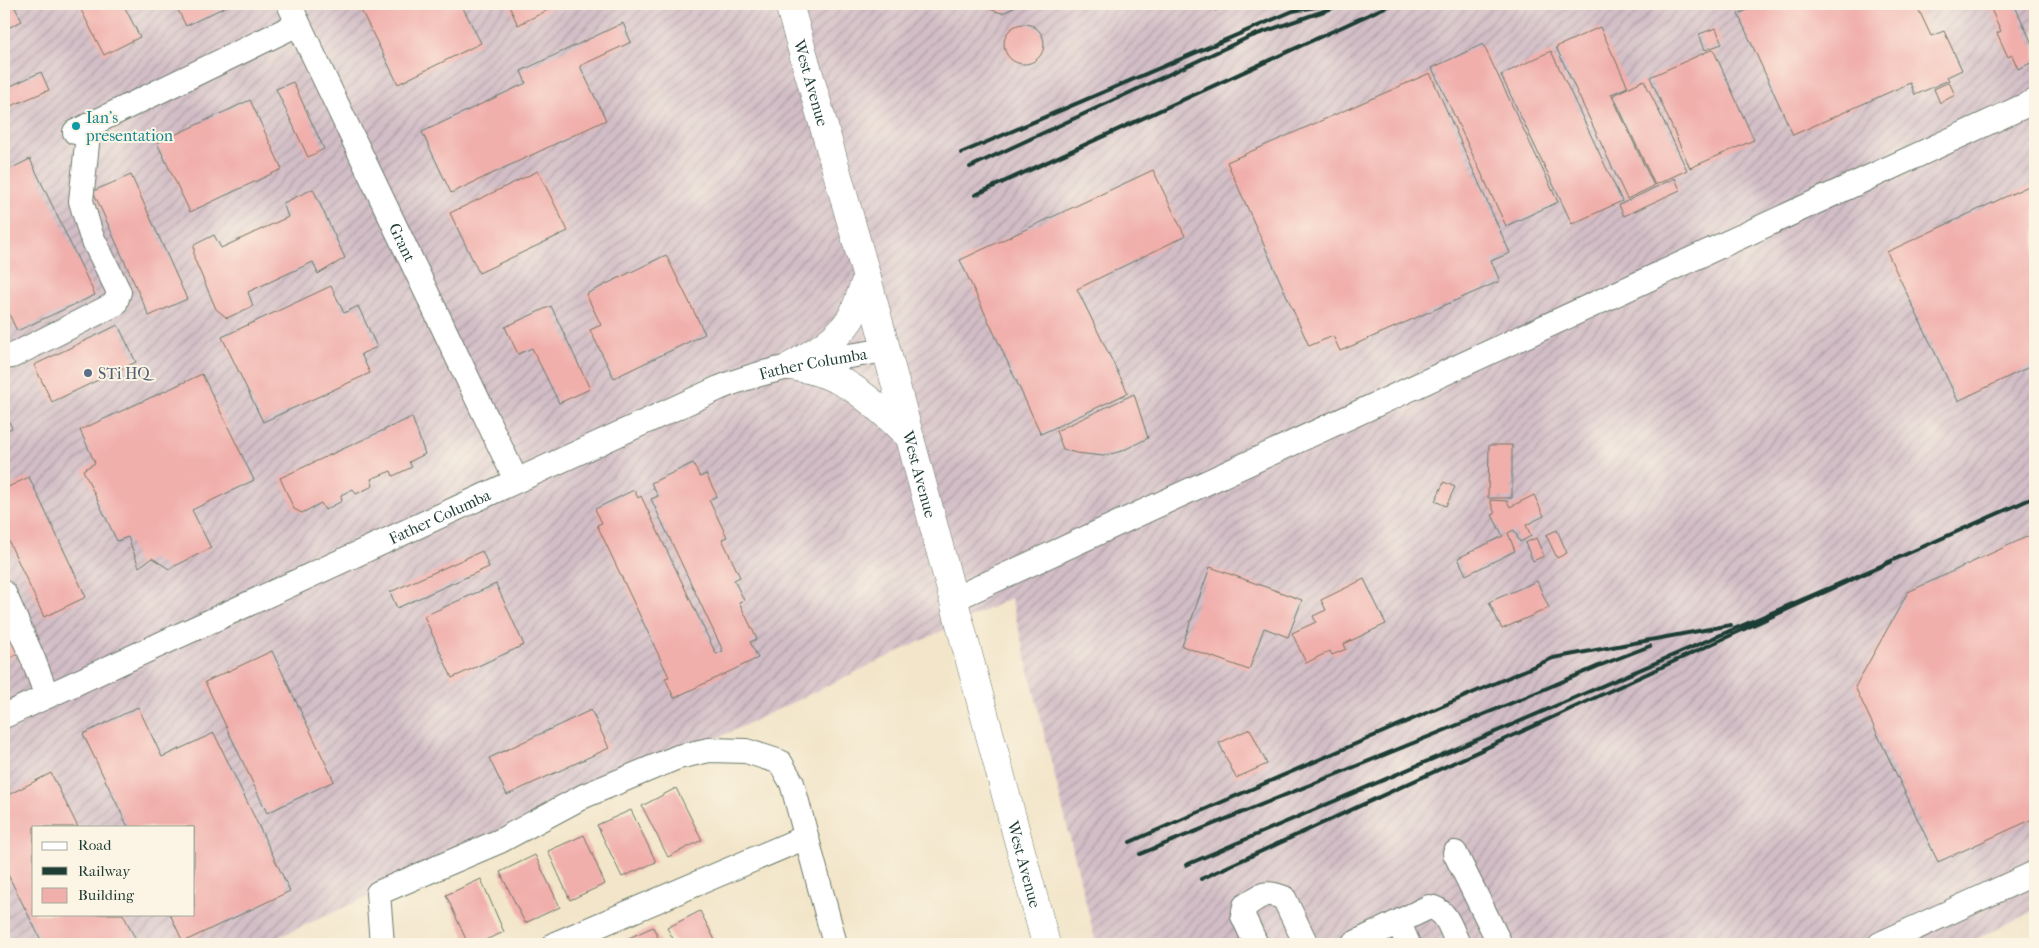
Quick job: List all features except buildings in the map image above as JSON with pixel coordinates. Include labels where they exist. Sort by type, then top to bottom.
[{"type":"main road","name":"West Avenue","points":[[789,4],[867,278],[1046,944]]},
{"type":"main road","points":[[791,366],[816,352],[846,324],[857,306],[867,278]]},
{"type":"main road","points":[[791,366],[827,374],[848,384],[873,403],[910,437]]},
{"type":"street","points":[[4,357],[12,356],[115,304],[119,292],[90,235],[81,201],[82,128],[293,14]]},
{"type":"street","name":"Grant","points":[[293,14],[516,480]]},
{"type":"street","points":[[954,599],[2035,101]]},
{"type":"street","name":"Father Columba","points":[[4,716],[719,388],[746,377],[791,366],[885,350]]},
{"type":"street","points":[[4,593],[47,696]]},
{"type":"street","points":[[382,944],[378,892],[500,841],[584,796],[678,757],[709,750],[746,751],[780,762],[792,783],[835,944]]},
{"type":"street","points":[[554,944],[586,938],[806,837]]},
{"type":"street","points":[[1455,853],[1500,944]]},
{"type":"street","points":[[1880,944],[2035,873]]},
{"type":"street","points":[[1256,944],[1243,916],[1245,906],[1259,897],[1272,893],[1284,898],[1306,944]]},
{"type":"street","points":[[1359,943],[1429,907],[1437,908],[1443,912],[1458,944]]},
{"type":"street","points":[[1399,923],[1408,944]]},
{"type":"shaded area","points":[[4,4],[2035,4],[2035,910],[1966,944],[1096,944],[1011,598],[678,757],[263,944],[4,944]]},
{"type":"railway","points":[[970,167],[1249,37],[1344,4]]},
{"type":"railway","points":[[975,195],[1392,4]]},
{"type":"railway","points":[[961,153],[1293,11],[1321,6]]},
{"type":"railway","points":[[1884,564],[2035,497]]},
{"type":"railway","points":[[1186,865],[1890,562],[1201,879]]},
{"type":"railway","points":[[1130,842],[1553,658],[1731,625]]},
{"type":"railway","points":[[1140,854],[1650,646]]},
{"type":"place","name":"Ian's presentation","points":[[76,126]]},
{"type":"place","name":"STi HQ","points":[[88,373]]}]
